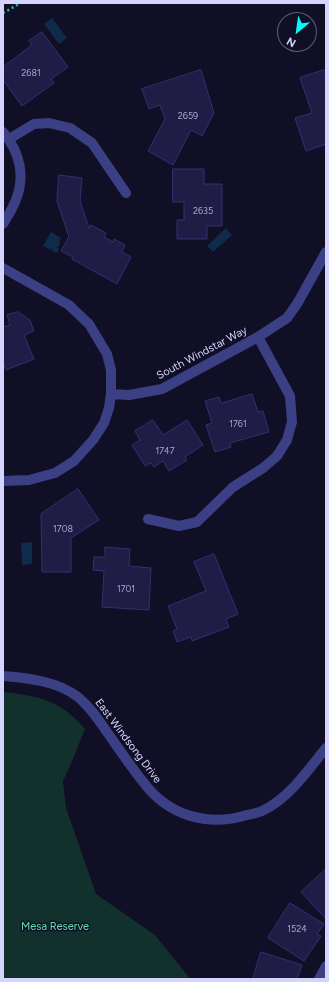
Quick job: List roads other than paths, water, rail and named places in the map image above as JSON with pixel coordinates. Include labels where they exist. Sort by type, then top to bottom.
[{"type":"street","points":[[3,224],[15,202],[21,178],[19,159],[6,135],[34,124],[49,123],[70,128],[92,144],[126,193]]},
{"type":"street","name":"South Windstar Way","points":[[111,394],[129,395],[162,389],[258,336],[287,318],[297,304],[326,252]]},
{"type":"street","points":[[3,268],[69,305],[89,324],[107,354],[111,370],[111,394],[109,408],[104,423],[93,440],[74,461],[55,473],[29,480],[3,481]]},
{"type":"street","points":[[148,519],[179,526],[197,522],[233,487],[263,468],[277,456],[286,440],[292,422],[290,396],[258,336]]},
{"type":"street","name":"East Windsong Drive","points":[[3,676],[41,681],[59,686],[77,696],[90,708],[145,785],[162,802],[180,812],[204,820],[235,819],[264,810],[286,794],[326,748]]},
{"type":"street","points":[[319,979],[326,966]]},
{"type":"water","points":[[52,18],[67,38],[59,44],[44,24]]},
{"type":"water","points":[[226,228],[232,235],[213,252],[207,246]]},
{"type":"water","points":[[51,232],[61,238],[60,244],[56,247],[59,249],[57,253],[52,251],[53,248],[51,250],[43,246]]},
{"type":"water","points":[[32,542],[32,564],[22,565],[21,543]]},
{"type":"park label","name":"Mesa Reserve","points":[[55,927]]}]
